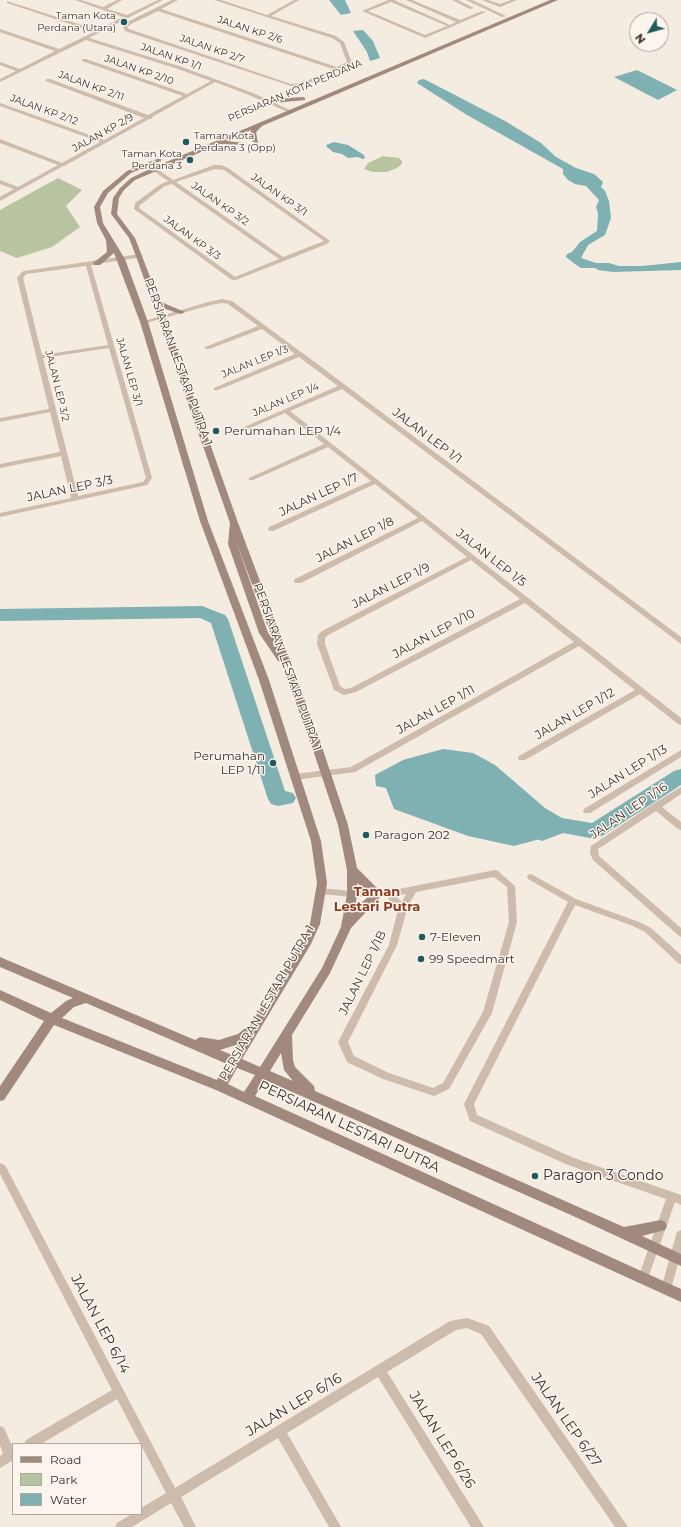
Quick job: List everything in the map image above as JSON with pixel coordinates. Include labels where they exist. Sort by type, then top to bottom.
[{"type":"street","points":[[77,0],[127,17]]},
{"type":"street","points":[[103,9],[120,0]]},
{"type":"street","points":[[0,81],[161,0]]},
{"type":"street","points":[[157,9],[176,0]]},
{"type":"street","points":[[216,0],[334,37],[342,42],[350,63],[338,69]]},
{"type":"street","points":[[268,16],[297,0]]},
{"type":"street","points":[[450,26],[390,0],[364,11],[425,37],[484,12],[454,0]]},
{"type":"street","points":[[408,0],[460,22]]},
{"type":"street","points":[[468,0],[504,16]]},
{"type":"street","points":[[484,0],[500,6],[515,0]]},
{"type":"street","points":[[387,63],[544,0]]},
{"type":"street","name":"PERSIARAN KOTA PERDANA","points":[[109,237],[100,223],[98,207],[105,192],[129,172],[556,0]]},
{"type":"street","points":[[9,2],[98,32]]},
{"type":"street","name":"JALAN KP 2/7","points":[[157,9],[129,23],[125,27],[127,30],[291,85],[303,84],[338,69]]},
{"type":"street","name":"JALAN KP 2/6","points":[[157,9],[338,69]]},
{"type":"street","points":[[0,30],[59,51]]},
{"type":"street","name":"JALAN KP 1/1","points":[[85,38],[289,108]]},
{"type":"street","name":"JALAN KP 2/10","points":[[84,60],[188,96]]},
{"type":"street","points":[[0,64],[20,71]]},
{"type":"street","name":"JALAN KP 2/11","points":[[48,80],[150,118]]},
{"type":"street","name":"JALAN KP 2/9","points":[[0,199],[150,118],[214,81]]},
{"type":"street","name":"PERSIARAN KOTA PERDANA","points":[[124,228],[114,214],[116,198],[122,188],[133,179],[154,168],[260,124],[318,92]]},
{"type":"street","name":"JALAN KP 1/1","points":[[251,94],[274,101],[289,108]]},
{"type":"street","points":[[274,101],[304,99]]},
{"type":"street","name":"JALAN KP 2/12","points":[[0,104],[105,142]]},
{"type":"street","points":[[256,142],[253,132],[260,124]]},
{"type":"street","points":[[0,141],[64,165]]},
{"type":"street","points":[[215,143],[243,144]]},
{"type":"street","name":"JALAN KP 3/2","points":[[147,164],[282,259]]},
{"type":"street","name":"JALAN KP 3/1","points":[[172,182],[214,167],[221,167],[326,240],[326,243],[282,259]]},
{"type":"street","points":[[0,182],[18,189]]},
{"type":"street","name":"JALAN KP 3/3","points":[[172,182],[163,185],[142,200],[137,204],[136,208],[232,278],[238,278],[282,259]]},
{"type":"street","name":"PERSIARAN LESTARI PUTRA 1","points":[[124,228],[132,238],[140,256],[233,520],[232,544],[264,633],[291,672],[342,825],[352,870],[352,894],[346,927],[326,970],[247,1098]]},
{"type":"street","points":[[97,263],[111,253],[109,237]]},
{"type":"street","name":"PERSIARAN LESTARI PUTRA 1","points":[[109,237],[121,259],[144,322],[204,521],[264,680],[316,841],[322,883],[314,924],[307,941],[220,1086]]},
{"type":"street","points":[[88,264],[140,256]]},
{"type":"street","name":"JALAN LEP 3/2","points":[[75,499],[20,278],[24,273],[88,264]]},
{"type":"street","name":"JALAN LEP 3/1","points":[[88,264],[149,478],[145,484]]},
{"type":"street","points":[[156,301],[165,307],[181,312]]},
{"type":"street","name":"JALAN LEP 1/1","points":[[144,322],[163,318],[216,302],[230,302],[681,641]]},
{"type":"street","points":[[207,348],[263,326]]},
{"type":"street","points":[[39,357],[111,346]]},
{"type":"street","name":"JALAN LEP 1/3","points":[[216,389],[301,354]]},
{"type":"street","name":"JALAN LEP 1/4","points":[[237,432],[343,386]]},
{"type":"street","points":[[0,420],[53,410]]},
{"type":"street","name":"JALAN LEP 1/5","points":[[286,411],[681,722]]},
{"type":"street","points":[[251,479],[328,444]]},
{"type":"street","points":[[0,466],[64,454]]},
{"type":"street","name":"JALAN LEP 1/7","points":[[271,529],[376,481]]},
{"type":"street","name":"JALAN LEP 3/3","points":[[0,515],[145,484]]},
{"type":"street","name":"JALAN LEP 1/8","points":[[298,581],[423,518]]},
{"type":"street","name":"JALAN LEP 1/9","points":[[353,690],[344,692],[337,688],[321,644],[321,637],[325,633],[472,557]]},
{"type":"street","name":"JALAN LEP 1/10","points":[[353,690],[526,599]]},
{"type":"street","name":"JALAN LEP 1/11","points":[[295,777],[352,770],[580,642]]},
{"type":"street","name":"JALAN LEP 1/12","points":[[522,758],[641,690]]},
{"type":"street","name":"JALAN LEP 1/13","points":[[587,811],[681,752]]},
{"type":"street","name":"JALAN LEP 1/16","points":[[681,790],[594,848],[596,858],[681,933]]},
{"type":"street","points":[[656,806],[681,827]]},
{"type":"street","points":[[352,870],[364,883],[378,894]]},
{"type":"street","name":"JALAN LEP 1/1B","points":[[495,873],[511,886],[513,922],[487,1013],[446,1086],[434,1092],[386,1076],[350,1059],[343,1042],[393,945],[401,914],[406,901],[413,890],[495,873]]},
{"type":"street","points":[[531,877],[574,901],[636,924],[648,930],[681,960]]},
{"type":"street","points":[[320,891],[352,894],[389,894],[413,890]]},
{"type":"street","points":[[346,927],[360,910],[378,894]]},
{"type":"street","points":[[389,894],[399,905],[401,914]]},
{"type":"street","points":[[574,901],[468,1104],[473,1118],[571,1162],[676,1198],[661,1226],[643,1278]]},
{"type":"street","name":"PERSIARAN LESTARI PUTRA","points":[[0,962],[320,1098],[678,1259]]},
{"type":"street","name":"PERSIARAN LESTARI PUTRA","points":[[0,995],[52,1019],[220,1086],[681,1296]]},
{"type":"street","points":[[0,1096],[52,1019],[70,1004],[87,998]]},
{"type":"street","points":[[188,1041],[219,1045],[225,1044],[242,1038],[256,1024]]},
{"type":"street","points":[[286,1035],[287,1060],[290,1070],[300,1081],[320,1098]]},
{"type":"street","name":"JALAN LEP 6/14","points":[[0,1167],[2,1168],[190,1527]]},
{"type":"street","points":[[624,1234],[661,1226]]},
{"type":"street","points":[[666,1289],[678,1259],[681,1236]]},
{"type":"street","name":"JALAN LEP 6/16","points":[[142,1514],[454,1325],[467,1323],[484,1330]]},
{"type":"street","name":"JALAN LEP 6/27","points":[[484,1330],[622,1527]]},
{"type":"street","name":"JALAN LEP 6/26","points":[[380,1370],[478,1527]]},
{"type":"street","points":[[32,1443],[120,1392]]},
{"type":"street","points":[[280,1431],[334,1527]]},
{"type":"street","points":[[0,1432],[12,1455],[0,1462]]},
{"type":"street","name":"JALAN LEP 6/16","points":[[121,1527],[141,1515]]},
{"type":"green space","points":[[383,156],[399,158],[402,161],[402,164],[387,172],[373,172],[364,169],[368,163]]},
{"type":"green space","points":[[58,178],[82,190],[66,206],[80,227],[52,247],[17,258],[0,251],[0,210]]},
{"type":"water","points":[[329,0],[345,0],[351,13],[341,15]]},
{"type":"water","points":[[363,30],[373,41],[380,58],[370,61],[367,52],[353,31]]},
{"type":"water","points":[[637,70],[677,90],[658,100],[614,77]]},
{"type":"water","points":[[424,79],[505,121],[541,143],[556,157],[576,168],[594,174],[603,182],[601,187],[605,191],[609,201],[611,218],[605,235],[588,245],[581,258],[596,263],[609,263],[619,266],[642,266],[681,262],[681,270],[613,272],[598,270],[595,268],[581,268],[575,264],[566,257],[567,254],[572,252],[580,242],[597,231],[598,213],[596,207],[599,200],[586,186],[575,184],[568,180],[563,174],[563,169],[467,115],[417,83],[419,80]]},
{"type":"water","points":[[334,142],[348,145],[364,155],[365,158],[348,158],[342,154],[333,152],[326,145]]},
{"type":"water","points":[[443,749],[473,753],[495,765],[545,808],[567,821],[566,832],[514,846],[468,836],[394,809],[386,788],[376,786],[375,775],[403,760]]},
{"type":"waterway","points":[[0,615],[202,612],[219,619],[278,799],[286,798]]},
{"type":"waterway","points":[[542,833],[562,825],[595,831],[681,776]]},
{"type":"place","name":"Taman Kota Perdana (Utara)","points":[[124,22]]},
{"type":"place","name":"Taman Kota Perdana 3 (Opp)","points":[[186,142]]},
{"type":"place","name":"Taman Kota Perdana 3","points":[[190,160]]},
{"type":"place","name":"Perumahan LEP 1/4","points":[[216,431]]},
{"type":"place","name":"Perumahan LEP 1/11","points":[[273,763]]},
{"type":"place","name":"Paragon 202","points":[[366,835]]},
{"type":"place","name":"7-Eleven","points":[[422,937]]},
{"type":"place","name":"99 Speedmart","points":[[421,959]]},
{"type":"place","name":"Paragon 3 Condo","points":[[535,1176]]},
{"type":"district","name":"Taman Lestari Putra","points":[[377,900]]}]
